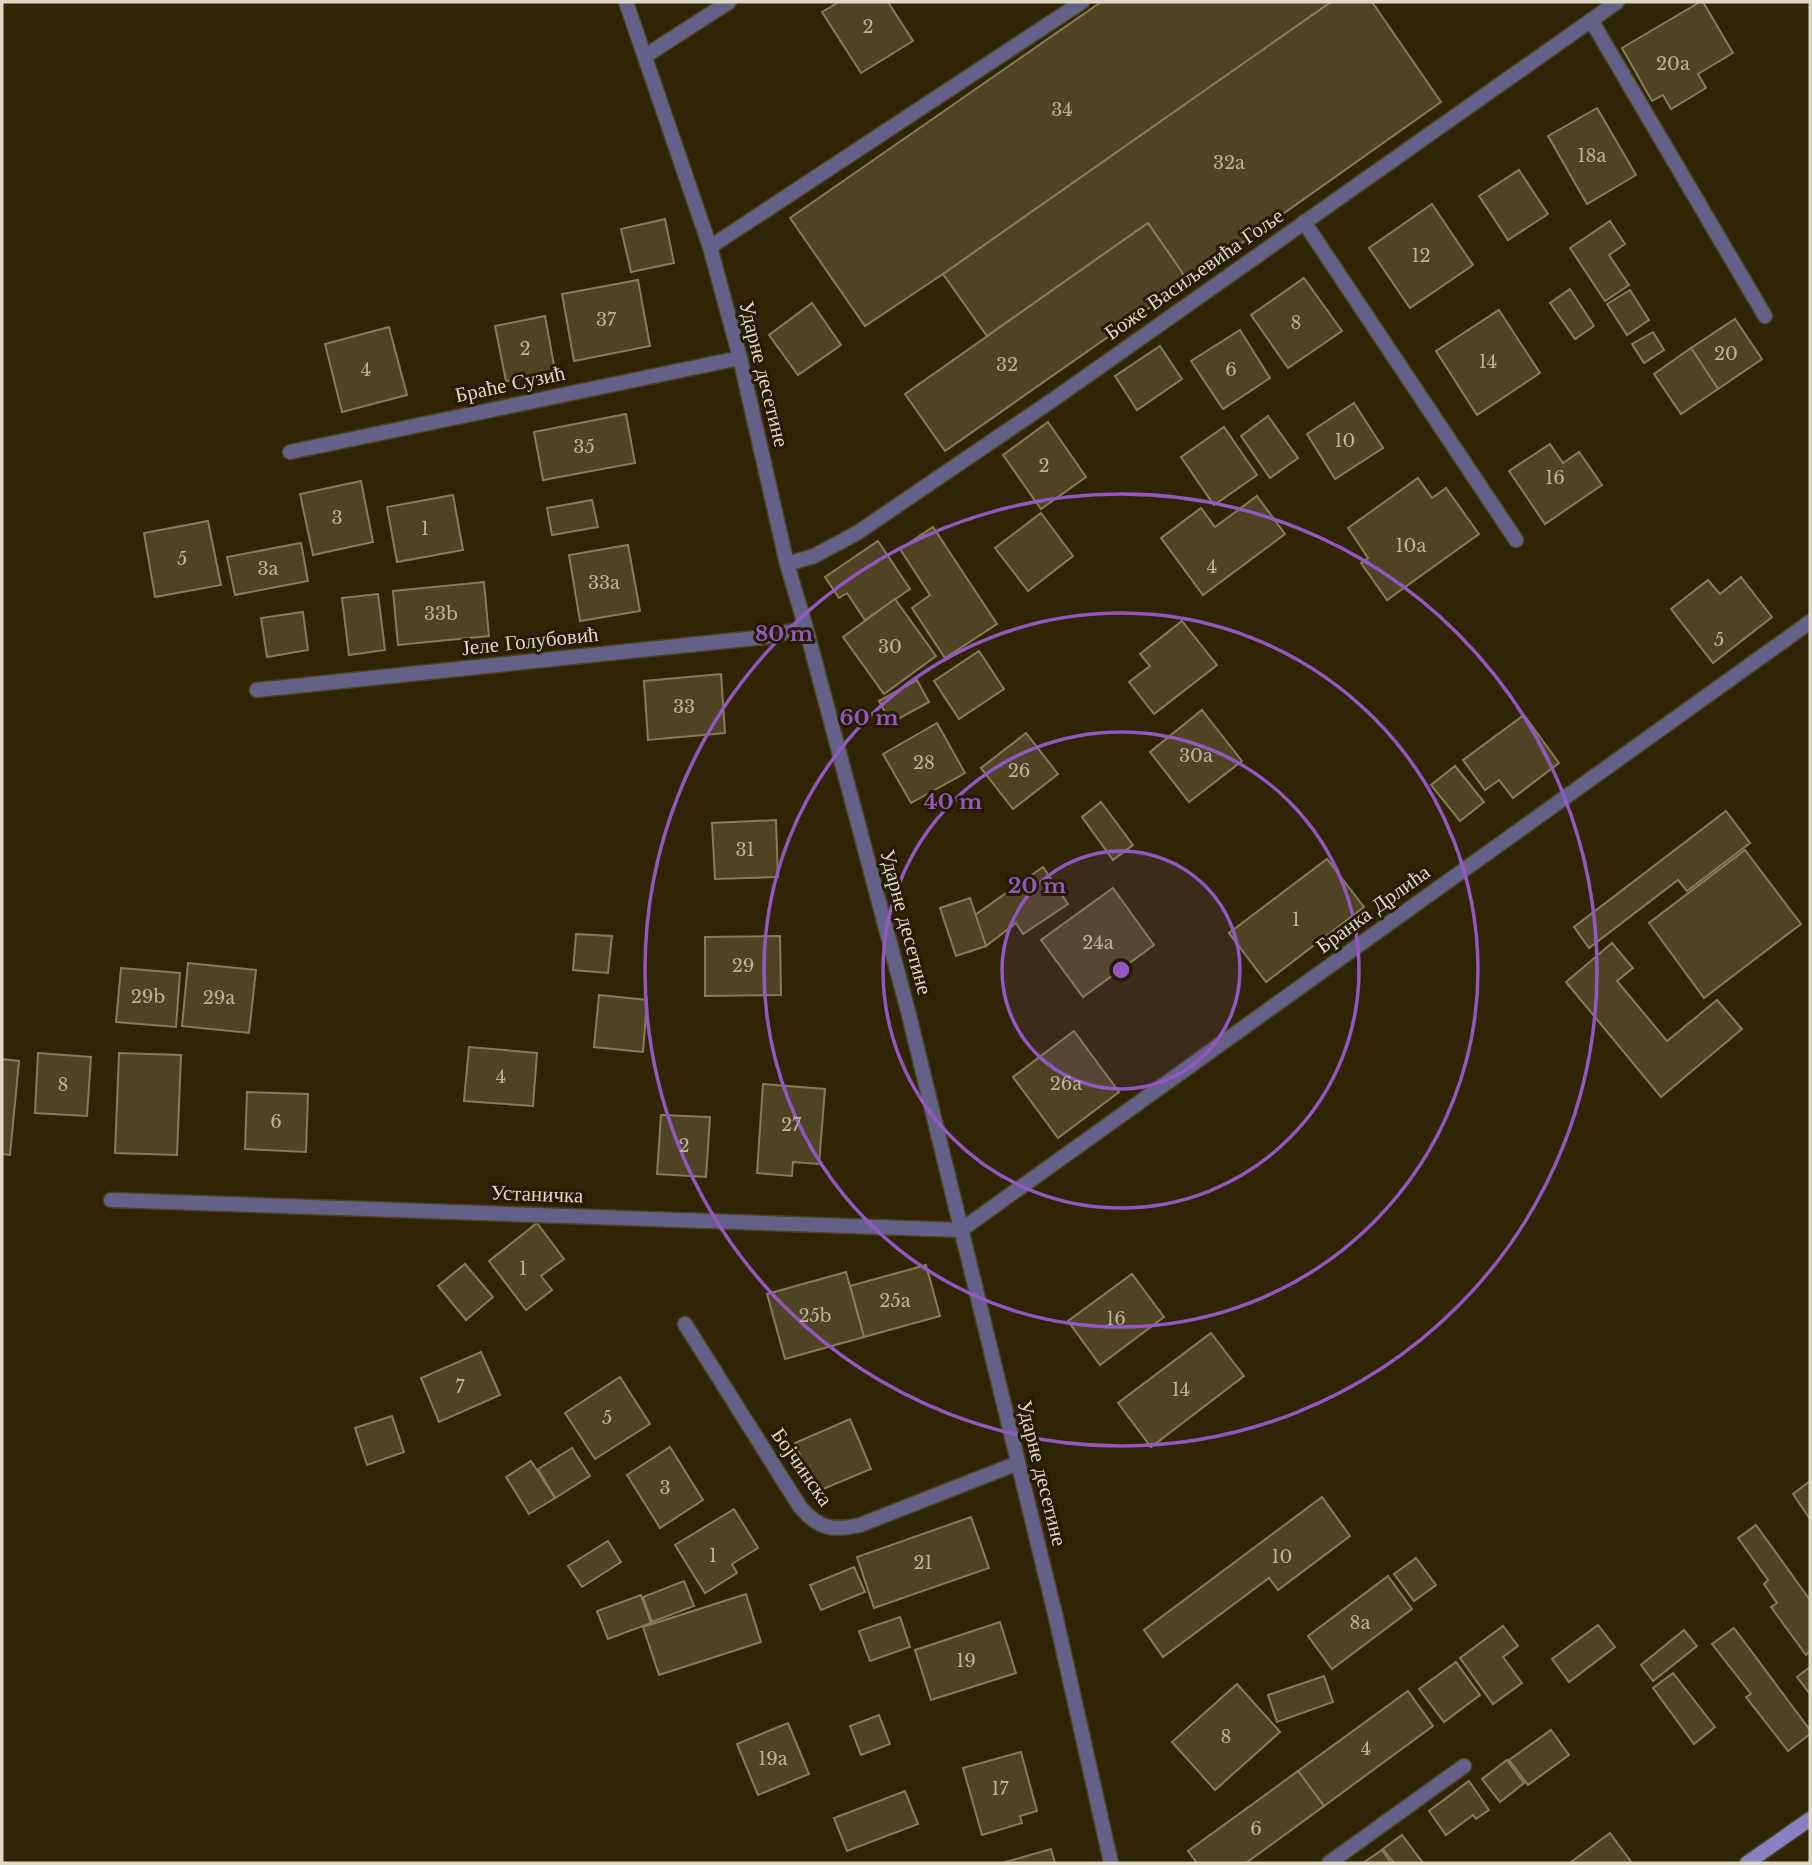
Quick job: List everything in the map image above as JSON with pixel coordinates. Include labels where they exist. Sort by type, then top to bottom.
[{"type":"main road","points":[[1747,1863],[1810,1819]]},
{"type":"street","name":"Ударне десетине","points":[[626,2],[710,247],[740,358],[787,564],[908,1011],[1056,1618],[1111,1863]]},
{"type":"street","points":[[645,56],[729,2]]},
{"type":"street","points":[[710,247],[1082,2]]},
{"type":"street","name":"Боже Васиљевића Гоље","points":[[787,564],[814,556],[857,533],[1057,397],[1617,2]]},
{"type":"street","points":[[1591,20],[1765,316]]},
{"type":"street","points":[[1304,222],[1516,540]]},
{"type":"street","name":"Браће Сузић","points":[[289,452],[740,358]]},
{"type":"street","name":"Бранка Дрлића","points":[[961,1230],[1810,622]]},
{"type":"street","name":"Јеле Голубовић","points":[[257,691],[765,637],[806,628]]},
{"type":"street","name":"Устаничка","points":[[111,1200],[961,1230]]},
{"type":"street","name":"Бојчинска","points":[[685,1324],[800,1507],[816,1524],[834,1528],[860,1525],[1018,1463]]},
{"type":"street","points":[[1329,1863],[1464,1766]]},
{"type":"building","points":[[839,2],[888,2],[913,41],[861,73],[822,12]]},
{"type":"building","points":[[1101,2],[1331,2],[865,326],[790,218]]},
{"type":"building","points":[[1331,2],[1372,2],[1441,102],[1188,281],[1148,223],[987,336],[943,274]]},
{"type":"building","points":[[1703,2],[1733,53],[1698,74],[1706,88],[1671,109],[1663,95],[1652,101],[1622,48]]},
{"type":"building","points":[[1597,108],[1636,175],[1587,204],[1548,136]]},
{"type":"building","points":[[1519,170],[1548,214],[1508,240],[1479,196]]},
{"type":"building","points":[[1432,204],[1473,265],[1410,308],[1369,248]]},
{"type":"building","points":[[665,219],[674,263],[631,272],[621,229]]},
{"type":"building","points":[[1610,221],[1625,244],[1609,255],[1629,285],[1605,301],[1570,248]]},
{"type":"building","points":[[1148,223],[1188,281],[945,451],[905,394]]},
{"type":"building","points":[[1304,278],[1342,331],[1288,368],[1251,315]]},
{"type":"building","points":[[638,280],[650,346],[574,361],[562,294]]},
{"type":"building","points":[[1570,289],[1594,326],[1575,339],[1550,303]]},
{"type":"building","points":[[1630,290],[1649,320],[1627,335],[1607,304]]},
{"type":"building","points":[[812,303],[841,345],[798,375],[769,335]]},
{"type":"building","points":[[1499,310],[1540,373],[1477,415],[1436,351]]},
{"type":"building","points":[[545,316],[555,371],[506,381],[495,326]]},
{"type":"building","points":[[1735,319],[1762,359],[1718,389],[1691,348]]},
{"type":"building","points":[[389,327],[407,395],[342,412],[325,344]]},
{"type":"building","points":[[1240,330],[1270,378],[1223,409],[1191,361]]},
{"type":"building","points":[[1653,332],[1664,350],[1644,363],[1632,344]]},
{"type":"building","points":[[1160,346],[1182,379],[1137,410],[1115,376]]},
{"type":"building","points":[[1691,348],[1718,389],[1681,414],[1654,374]]},
{"type":"building","points":[[1354,403],[1383,448],[1335,479],[1307,434]]},
{"type":"building","points":[[626,414],[635,463],[543,480],[534,432]]},
{"type":"building","points":[[1268,416],[1298,458],[1270,478],[1241,436]]},
{"type":"building","points":[[1048,422],[1086,477],[1041,509],[1003,455]]},
{"type":"building","points":[[1224,427],[1257,475],[1214,505],[1181,457]]},
{"type":"building","points":[[1550,444],[1563,463],[1579,452],[1602,485],[1545,524],[1509,471]]},
{"type":"building","points":[[1418,478],[1432,498],[1446,488],[1479,534],[1387,600],[1361,563],[1368,558],[1348,528]]},
{"type":"building","points":[[361,481],[373,542],[313,555],[300,494]]},
{"type":"building","points":[[453,495],[463,550],[397,562],[387,507]]},
{"type":"building","points":[[1257,496],[1285,534],[1203,595],[1161,538],[1201,508],[1215,527]]},
{"type":"building","points":[[592,500],[598,527],[552,535],[547,508]]},
{"type":"building","points":[[1041,513],[1073,556],[1028,591],[995,548]]},
{"type":"building","points":[[208,521],[221,585],[155,597],[144,533]]},
{"type":"building","points":[[933,527],[997,624],[945,658],[912,608],[930,595],[900,549]]},
{"type":"building","points":[[878,541],[910,589],[865,620],[847,593],[839,598],[825,577]]},
{"type":"building","points":[[301,543],[308,581],[235,595],[227,557]]},
{"type":"building","points":[[628,545],[640,611],[580,621],[569,555]]},
{"type":"building","points":[[1741,577],[1772,617],[1713,663],[1671,609],[1708,580],[1720,594]]},
{"type":"building","points":[[484,582],[489,636],[398,645],[393,591]]},
{"type":"building","points":[[378,594],[385,650],[349,655],[342,598]]},
{"type":"building","points":[[895,599],[936,656],[884,694],[843,637]]},
{"type":"building","points":[[303,612],[308,650],[267,657],[261,618]]},
{"type":"building","points":[[1182,621],[1217,665],[1154,714],[1129,682],[1150,666],[1140,654]]},
{"type":"building","points":[[979,651],[1004,689],[959,719],[934,681]]},
{"type":"building","points":[[721,674],[725,733],[648,740],[644,681]]},
{"type":"building","points":[[917,680],[929,702],[891,723],[879,701]]},
{"type":"building","points":[[1202,710],[1242,761],[1189,802],[1150,752]]},
{"type":"building","points":[[1524,715],[1559,763],[1513,798],[1499,780],[1485,790],[1463,760]]},
{"type":"building","points":[[937,723],[965,773],[911,803],[883,754]]},
{"type":"building","points":[[1026,733],[1058,774],[1013,809],[981,768]]},
{"type":"building","points":[[1455,766],[1484,802],[1460,821],[1431,785]]},
{"type":"building","points":[[1101,802],[1133,845],[1113,860],[1082,817]]},
{"type":"building","points":[[1726,811],[1750,843],[1687,891],[1678,880],[1589,948],[1574,927]]},
{"type":"building","points":[[776,820],[778,877],[715,879],[712,823]]},
{"type":"building","points":[[1745,850],[1801,924],[1704,998],[1649,923]]},
{"type":"building","points":[[1327,859],[1364,907],[1266,982],[1229,933]]},
{"type":"building","points":[[1043,867],[1068,904],[1023,934],[1016,923],[986,946],[975,915]]},
{"type":"building","points":[[1113,888],[1154,945],[1083,997],[1041,940]]},
{"type":"building","points":[[970,898],[986,946],[956,956],[940,908]]},
{"type":"building","points":[[576,934],[612,936],[608,973],[573,970]]},
{"type":"building","points":[[780,936],[781,995],[705,996],[705,937]]},
{"type":"building","points":[[1612,943],[1633,968],[1617,981],[1667,1041],[1717,1000],[1742,1029],[1661,1097],[1566,982]]},
{"type":"building","points":[[188,963],[256,970],[249,1033],[182,1026]]},
{"type":"building","points":[[121,968],[180,973],[176,1027],[116,1022]]},
{"type":"building","points":[[599,995],[647,1000],[643,1052],[594,1047]]},
{"type":"building","points":[[1074,1031],[1119,1092],[1058,1138],[1013,1077]]},
{"type":"building","points":[[469,1047],[537,1053],[533,1106],[464,1101]]},
{"type":"building","points":[[38,1053],[91,1057],[87,1116],[35,1113]]},
{"type":"building","points":[[119,1053],[181,1055],[177,1155],[115,1153]]},
{"type":"building","points":[[2,1059],[19,1061],[10,1155],[2,1154]]},
{"type":"building","points":[[763,1084],[825,1089],[819,1164],[793,1162],[792,1176],[757,1173]]},
{"type":"building","points":[[247,1092],[308,1094],[306,1152],[245,1149]]},
{"type":"building","points":[[661,1115],[710,1117],[706,1177],[657,1174]]},
{"type":"building","points":[[537,1223],[564,1259],[541,1276],[552,1290],[526,1310],[489,1261]]},
{"type":"building","points":[[465,1264],[493,1297],[466,1320],[438,1286]]},
{"type":"building","points":[[926,1265],[940,1316],[864,1337],[850,1286]]},
{"type":"building","points":[[846,1272],[864,1337],[785,1359],[767,1294]]},
{"type":"building","points":[[1132,1274],[1164,1317],[1100,1365],[1068,1321]]},
{"type":"building","points":[[1211,1333],[1244,1376],[1151,1447],[1118,1403]]},
{"type":"building","points":[[481,1352],[500,1395],[439,1422],[421,1378]]},
{"type":"building","points":[[620,1377],[650,1424],[595,1459],[565,1413]]},
{"type":"building","points":[[392,1416],[404,1452],[367,1465],[355,1428]]},
{"type":"building","points":[[850,1419],[871,1469],[816,1492],[795,1443]]},
{"type":"building","points":[[670,1447],[703,1500],[660,1528],[627,1475]]},
{"type":"building","points":[[572,1448],[590,1476],[555,1498],[538,1469]]},
{"type":"building","points":[[531,1461],[555,1498],[529,1514],[506,1477]]},
{"type":"building","points":[[1810,1481],[1810,1519],[1793,1494]]},
{"type":"building","points":[[1322,1497],[1350,1536],[1278,1590],[1269,1578],[1163,1657],[1144,1630]]},
{"type":"building","points":[[734,1509],[758,1548],[732,1564],[737,1573],[705,1593],[675,1545]]},
{"type":"building","points":[[971,1517],[989,1568],[874,1608],[857,1557]]},
{"type":"building","points":[[1756,1525],[1810,1600],[1810,1651],[1806,1655],[1771,1607],[1777,1603],[1764,1584],[1768,1580],[1738,1538]]},
{"type":"building","points":[[608,1541],[621,1562],[582,1587],[568,1566]]},
{"type":"building","points":[[1416,1558],[1436,1585],[1414,1601],[1394,1574]]},
{"type":"building","points":[[854,1567],[865,1592],[821,1610],[810,1585]]},
{"type":"building","points":[[1388,1576],[1412,1609],[1332,1669],[1308,1636]]},
{"type":"building","points":[[684,1581],[694,1606],[652,1622],[643,1597]]},
{"type":"building","points":[[746,1594],[761,1642],[659,1675],[643,1627]]},
{"type":"building","points":[[641,1595],[651,1623],[608,1639],[597,1611]]},
{"type":"building","points":[[900,1617],[910,1647],[870,1661],[859,1631]]},
{"type":"building","points":[[1000,1622],[1016,1673],[931,1700],[915,1650]]},
{"type":"building","points":[[1598,1625],[1615,1647],[1569,1682],[1552,1659]]},
{"type":"building","points":[[1503,1626],[1518,1646],[1503,1657],[1522,1683],[1493,1704],[1460,1658]]},
{"type":"building","points":[[1734,1628],[1810,1730],[1810,1734],[1788,1751],[1746,1697],[1751,1694],[1712,1644]]},
{"type":"building","points":[[1684,1630],[1697,1646],[1653,1681],[1641,1665]]},
{"type":"building","points":[[1456,1662],[1480,1695],[1444,1722],[1419,1689]]},
{"type":"building","points":[[1810,1667],[1810,1694],[1797,1677]]},
{"type":"building","points":[[1673,1673],[1715,1727],[1694,1744],[1653,1688]]},
{"type":"building","points":[[1324,1676],[1333,1702],[1277,1722],[1268,1695]]},
{"type":"building","points":[[1237,1684],[1280,1732],[1215,1790],[1172,1742]]},
{"type":"building","points":[[1408,1691],[1433,1726],[1324,1806],[1298,1771]]},
{"type":"building","points":[[879,1715],[890,1744],[861,1755],[850,1726]]},
{"type":"building","points":[[788,1723],[809,1774],[758,1795],[737,1744]]},
{"type":"building","points":[[1551,1730],[1569,1755],[1528,1785],[1509,1760]]},
{"type":"building","points":[[1021,1752],[1037,1811],[1020,1816],[1022,1823],[982,1835],[963,1768]]},
{"type":"building","points":[[1507,1760],[1524,1783],[1500,1802],[1482,1779]]},
{"type":"building","points":[[1298,1771],[1324,1806],[1246,1863],[1197,1863],[1188,1851]]},
{"type":"building","points":[[1469,1781],[1489,1810],[1476,1819],[1473,1815],[1446,1835],[1429,1811]]},
{"type":"building","points":[[905,1791],[918,1824],[847,1851],[834,1818]]},
{"type":"building","points":[[1610,1833],[1632,1863],[1571,1862]]},
{"type":"building","points":[[1402,1835],[1423,1863],[1394,1863],[1383,1849]]},
{"type":"building","points":[[1051,1849],[1055,1863],[1002,1863]]},
{"type":"building","points":[[1382,1850],[1391,1863],[1363,1863]]}]
